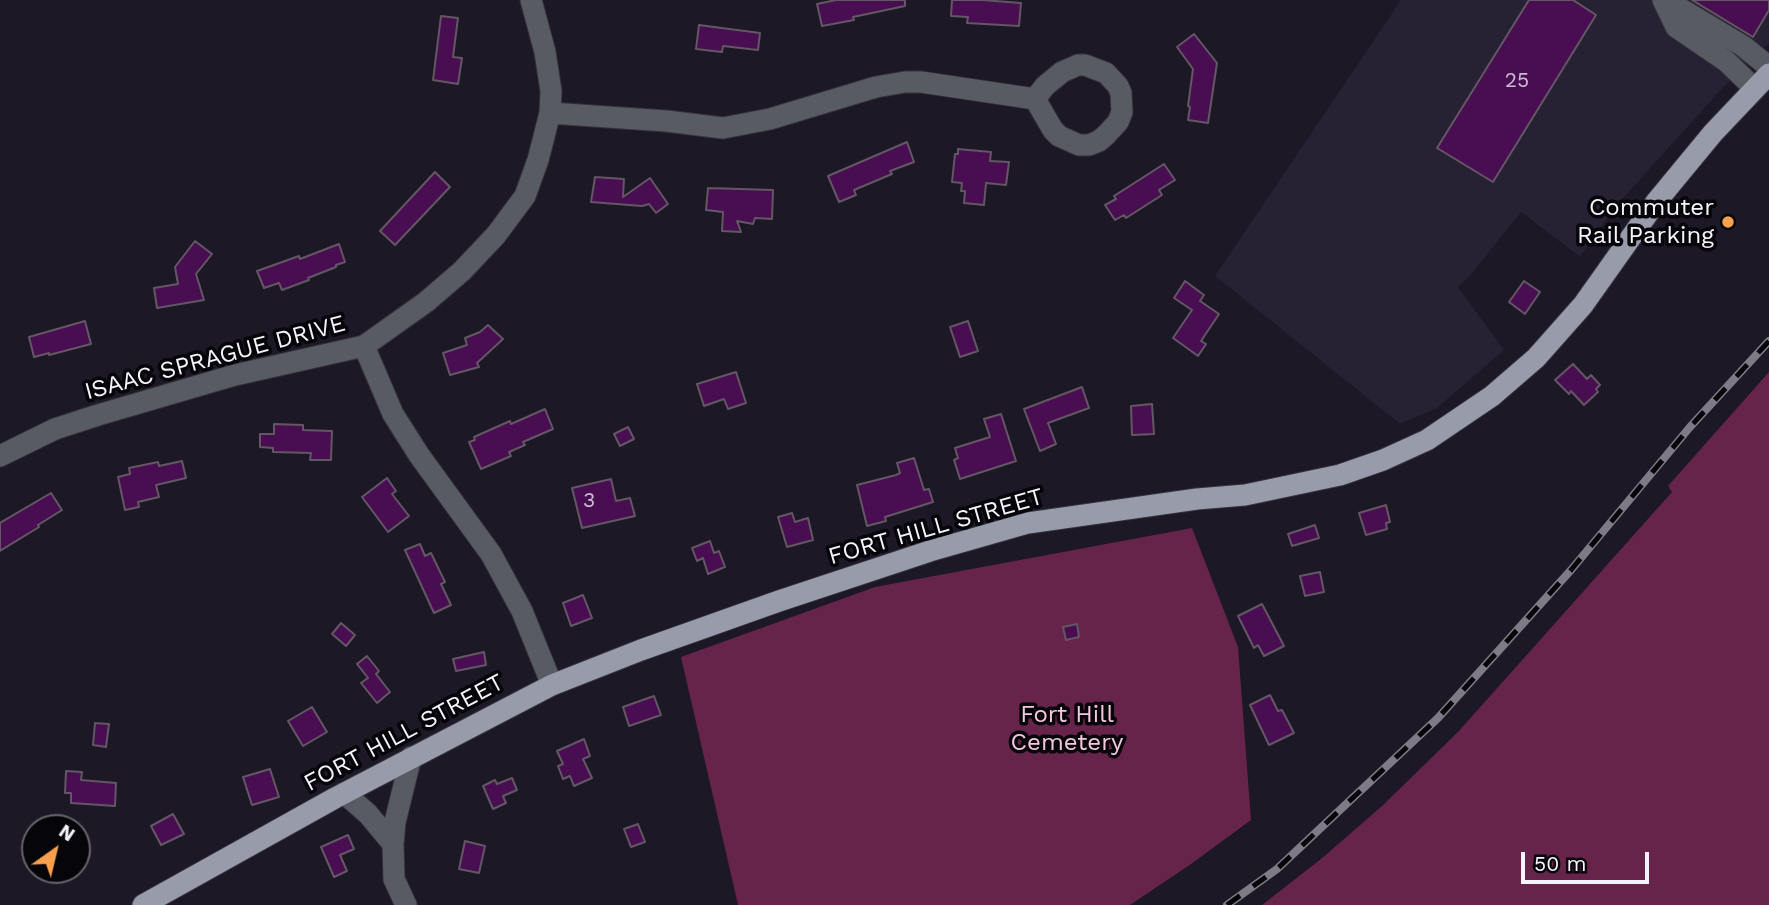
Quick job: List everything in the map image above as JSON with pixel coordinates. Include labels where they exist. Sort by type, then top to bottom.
[{"type":"main road","name":"FORT HILL STREET","points":[[143,905],[411,757],[552,685],[641,650],[930,551],[1028,523],[1245,495],[1340,475],[1383,460],[1427,440],[1492,396],[1536,358],[1583,305],[1656,202],[1713,133],[1762,81]]},
{"type":"street","name":"ISAAC SPRAGUE DRIVE","points":[[0,456],[55,429],[98,415],[235,375],[364,346],[426,302],[462,271],[496,235],[525,196],[538,160],[550,113],[551,91],[540,30],[531,0]]},
{"type":"street","points":[[1665,0],[1743,46],[1769,67]]},
{"type":"street","points":[[1665,0],[1676,27],[1726,61],[1762,81]]},
{"type":"street","points":[[550,113],[723,128],[770,119],[876,87],[905,82],[945,85],[1035,99]]},
{"type":"street","points":[[364,346],[393,414],[419,456],[491,554],[522,611],[552,685]]},
{"type":"street","points":[[406,905],[394,879],[393,844],[395,822],[411,757]]},
{"type":"street","points":[[344,793],[368,814],[393,844]]},
{"type":"shaded area","points":[[1401,0],[1769,0],[1769,44],[1719,92],[1616,206],[1580,257],[1521,212],[1470,276],[1458,287],[1504,350],[1437,408],[1400,424],[1215,276]]},
{"type":"green space","points":[[1769,372],[1769,905],[1262,905],[1382,806],[1458,732],[1672,492],[1668,486]]},
{"type":"green space","name":"Fort Hill Cemetery","points":[[1192,528],[1238,647],[1251,820],[1130,905],[738,905],[681,657],[875,587]]},
{"type":"building","points":[[836,0],[905,0],[905,6],[822,26],[817,4]]},
{"type":"building","points":[[952,0],[1021,3],[1019,26],[967,23],[968,17],[951,16]]},
{"type":"building","points":[[1529,0],[1573,0],[1596,15],[1493,182],[1437,148]]},
{"type":"building","points":[[1692,0],[1769,0],[1769,10],[1753,37]]},
{"type":"building","points":[[441,16],[458,18],[453,57],[462,58],[458,84],[433,80]]},
{"type":"building","points":[[699,25],[760,33],[758,50],[723,46],[722,52],[696,49]]},
{"type":"building","points":[[1194,34],[1217,63],[1208,123],[1188,120],[1193,69],[1177,47]]},
{"type":"building","points":[[907,142],[914,162],[854,190],[856,195],[839,202],[828,176]]},
{"type":"building","points":[[958,149],[991,152],[990,161],[1009,162],[1006,185],[986,183],[984,205],[964,203],[965,191],[961,191],[962,183],[952,182]]},
{"type":"building","points":[[1164,164],[1175,180],[1159,190],[1162,195],[1126,218],[1124,215],[1115,220],[1105,205],[1116,199],[1114,196]]},
{"type":"building","points":[[435,172],[450,187],[395,245],[380,231]]},
{"type":"building","points":[[595,177],[624,179],[623,197],[650,178],[668,204],[656,213],[649,204],[642,206],[591,202]]},
{"type":"building","points":[[708,188],[773,190],[772,219],[755,218],[753,224],[737,221],[741,232],[722,231],[723,212],[706,210]]},
{"type":"building","points":[[195,241],[212,254],[196,274],[204,300],[157,308],[154,288],[178,284],[175,267]]},
{"type":"building","points":[[339,244],[345,262],[282,290],[279,283],[264,288],[257,271]]},
{"type":"building","points":[[1185,281],[1204,295],[1200,301],[1219,314],[1201,341],[1206,344],[1198,356],[1173,338],[1192,310],[1174,298]]},
{"type":"building","points":[[1524,281],[1540,292],[1525,314],[1509,302]]},
{"type":"building","points":[[85,321],[91,344],[34,357],[29,337]]},
{"type":"building","points":[[968,321],[978,351],[960,357],[950,327]]},
{"type":"building","points":[[488,325],[503,339],[477,363],[479,367],[450,375],[443,353],[467,345],[465,338],[480,332]]},
{"type":"building","points":[[1573,364],[1587,379],[1591,375],[1600,385],[1596,389],[1598,392],[1584,405],[1571,391],[1569,394],[1555,380]]},
{"type":"building","points":[[736,372],[746,403],[728,409],[724,399],[704,406],[697,384]]},
{"type":"building","points":[[1082,387],[1089,408],[1048,423],[1056,444],[1040,451],[1024,409]]},
{"type":"building","points":[[1152,404],[1154,434],[1132,435],[1131,406]]},
{"type":"building","points":[[545,409],[553,429],[523,442],[525,445],[509,452],[511,456],[481,469],[469,442],[475,440],[474,437]]},
{"type":"building","points":[[1001,414],[1016,461],[960,479],[954,460],[958,458],[955,448],[990,437],[984,419]]},
{"type":"building","points":[[274,424],[303,425],[303,430],[332,431],[331,460],[310,460],[311,453],[273,452],[273,448],[260,447],[260,434],[274,434]]},
{"type":"building","points":[[628,427],[634,439],[620,446],[614,434]]},
{"type":"building","points":[[914,458],[924,490],[929,489],[933,502],[885,517],[886,521],[867,526],[857,485],[896,475],[900,473],[897,463]]},
{"type":"building","points":[[182,461],[186,478],[156,485],[159,497],[138,502],[139,507],[125,510],[118,477],[130,474],[129,468],[158,462],[159,466]]},
{"type":"building","points":[[387,478],[396,491],[392,494],[409,516],[388,532],[362,497]]},
{"type":"building","points":[[611,479],[616,501],[630,498],[635,516],[582,528],[572,488]]},
{"type":"building","points":[[51,493],[62,510],[0,551],[0,523]]},
{"type":"building","points":[[1386,505],[1390,522],[1386,523],[1387,529],[1366,535],[1359,513]]},
{"type":"building","points":[[792,513],[795,522],[808,518],[813,540],[787,547],[778,517]]},
{"type":"building","points":[[1315,525],[1319,538],[1292,546],[1288,534]]},
{"type":"building","points":[[710,541],[714,553],[719,551],[725,567],[708,574],[703,558],[697,561],[692,548]]},
{"type":"building","points":[[420,544],[425,556],[431,553],[445,582],[441,584],[451,605],[434,613],[405,550]]},
{"type":"building","points":[[1320,572],[1324,592],[1305,596],[1300,576]]},
{"type":"building","points":[[583,595],[592,618],[571,626],[563,603]]},
{"type":"building","points":[[1262,604],[1284,646],[1264,656],[1258,645],[1254,648],[1238,616]]},
{"type":"building","points":[[341,623],[355,635],[346,646],[332,634]]},
{"type":"building","points":[[1077,624],[1079,637],[1066,640],[1063,627]]},
{"type":"building","points":[[484,652],[486,665],[456,671],[453,659]]},
{"type":"building","points":[[367,656],[379,671],[376,674],[390,692],[377,703],[361,683],[368,678],[357,664]]},
{"type":"building","points":[[1270,695],[1278,711],[1282,710],[1294,733],[1269,745],[1250,705]]},
{"type":"building","points":[[654,696],[661,715],[629,726],[623,707]]},
{"type":"building","points":[[312,707],[327,732],[303,746],[288,721]]},
{"type":"building","points":[[95,723],[109,724],[106,747],[93,745]]},
{"type":"building","points":[[584,739],[590,756],[583,759],[592,778],[574,786],[570,776],[563,779],[558,766],[563,764],[557,751]]},
{"type":"building","points":[[270,769],[279,797],[252,805],[243,777]]},
{"type":"building","points":[[66,771],[82,772],[81,780],[116,783],[115,806],[71,803],[71,793],[65,793]]},
{"type":"building","points":[[512,778],[517,790],[503,796],[506,803],[493,809],[483,786],[495,780],[497,784]]},
{"type":"building","points":[[173,814],[184,834],[161,845],[151,826]]},
{"type":"building","points":[[638,824],[645,842],[631,847],[624,829]]},
{"type":"building","points":[[348,835],[354,849],[340,855],[347,871],[334,877],[321,847]]},
{"type":"building","points":[[465,841],[485,846],[479,873],[459,869]]},
{"type":"railway","points":[[1227,905],[1277,869],[1438,718],[1571,570],[1690,427],[1769,341]]},
{"type":"place","name":"Commuter Rail Parking","points":[[1728,222]]}]
